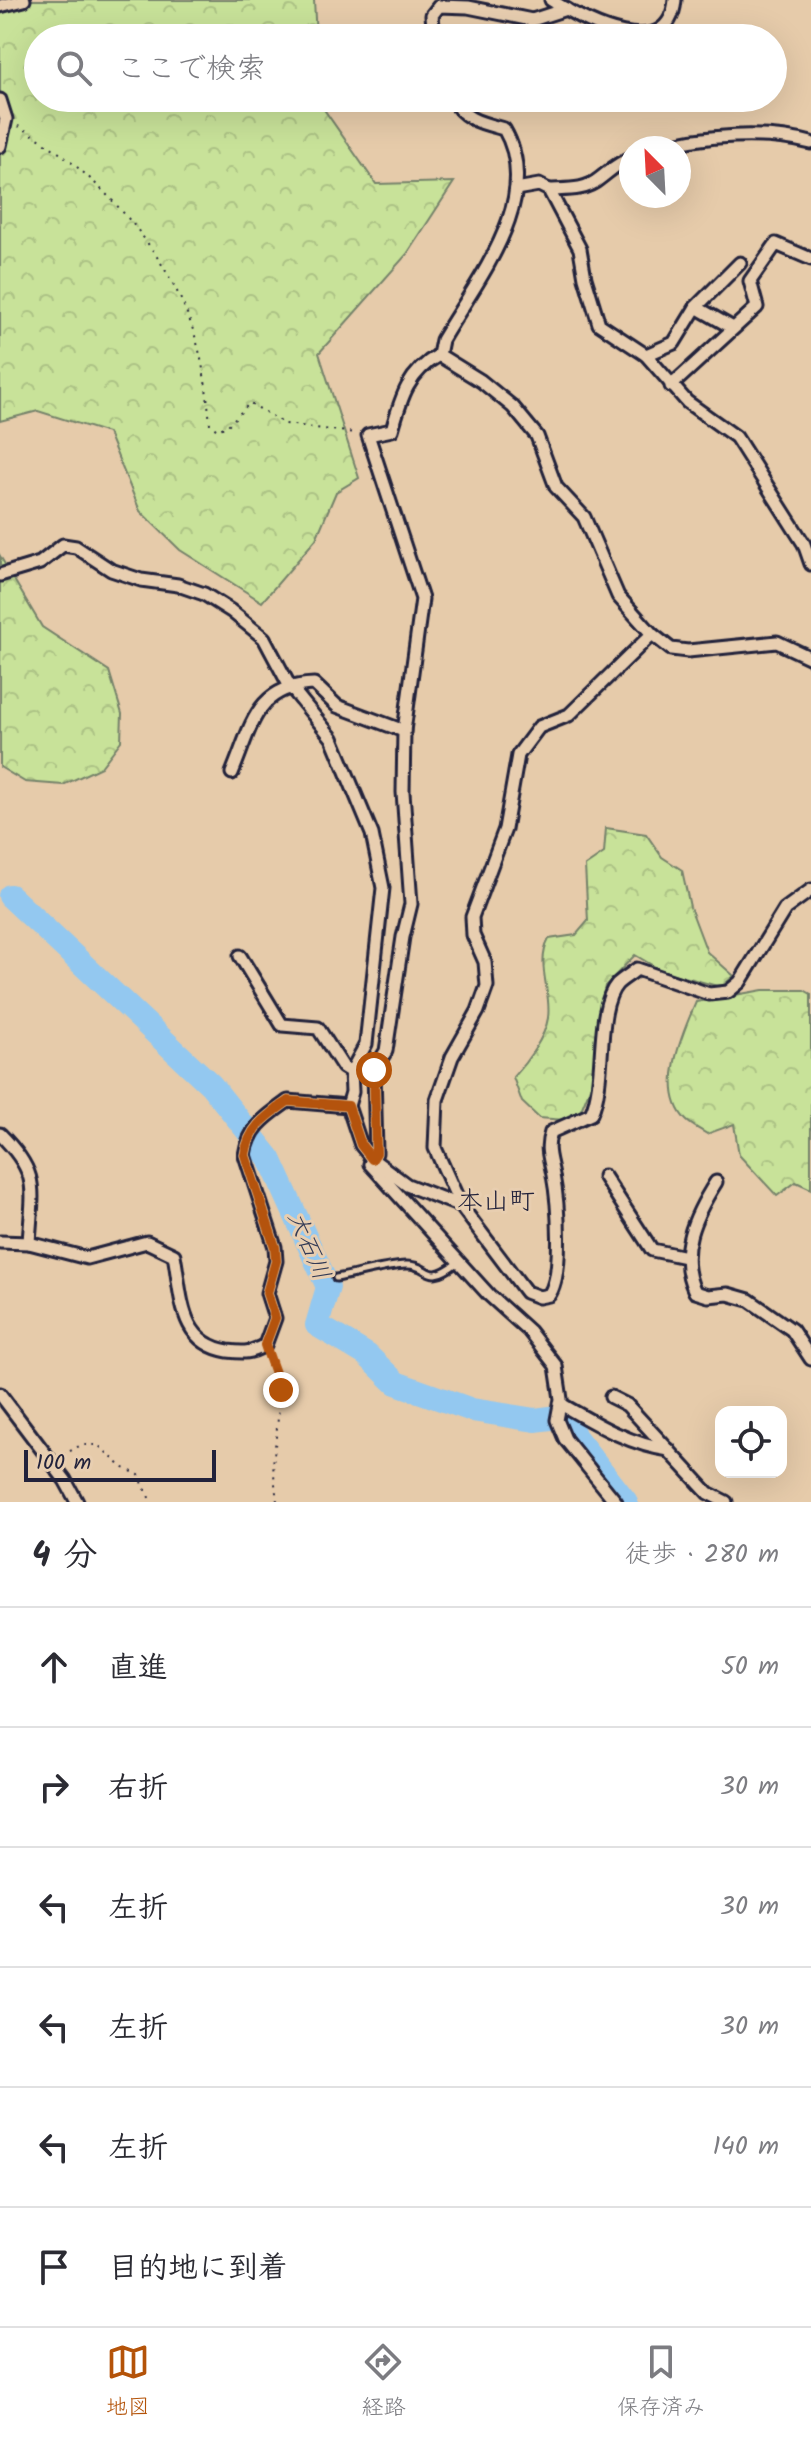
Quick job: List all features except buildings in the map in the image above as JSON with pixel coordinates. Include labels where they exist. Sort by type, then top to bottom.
[{"type":"street","points":[[0,6],[24,0]]},
{"type":"street","points":[[551,0],[578,17],[601,24]]},
{"type":"street","points":[[665,24],[674,12],[675,0]]},
{"type":"street","points":[[433,24],[432,15],[439,6],[468,7],[532,20],[566,9]]},
{"type":"street","points":[[0,100],[6,119],[0,146]]},
{"type":"street","points":[[460,112],[475,122],[504,129],[510,139],[516,189],[502,238],[442,340],[439,355],[420,366],[403,391],[392,430],[368,435],[422,599],[404,731],[403,792],[411,904],[386,1051],[374,1070],[376,1153],[370,1164],[458,1262],[529,1331],[556,1366],[561,1404],[557,1420],[565,1439],[616,1502]]},
{"type":"street","points":[[691,140],[782,135],[811,143]]},
{"type":"street","points":[[516,189],[539,185],[549,190],[579,189],[599,180],[610,166],[619,163]]},
{"type":"street","points":[[549,190],[580,249],[599,324],[646,355],[687,402],[736,437],[804,544],[811,564]]},
{"type":"street","points":[[671,386],[757,307],[750,281],[776,244],[811,259]]},
{"type":"street","points":[[646,355],[674,343],[696,307],[740,263]]},
{"type":"street","points":[[696,307],[733,328]]},
{"type":"street","points":[[439,355],[481,381],[513,407],[537,436],[556,487],[584,517],[618,596],[652,634],[671,649],[688,651],[777,642],[811,658]]},
{"type":"street","points":[[0,575],[40,563],[63,545],[76,547],[111,570],[204,594],[264,638],[289,685],[332,738],[372,834],[383,888],[366,1044],[351,1072],[352,1092],[348,1106],[361,1145],[372,1159],[407,1185],[461,1206]]},
{"type":"street","points":[[652,634],[569,715],[539,727],[518,755],[505,829],[472,917],[473,935],[485,962],[487,986],[478,1011],[452,1057],[437,1100],[435,1148],[461,1206],[526,1292],[539,1297],[549,1295],[555,1286],[554,1177],[546,1146],[551,1132],[591,1114],[598,1100],[607,1004],[616,985],[637,969],[709,994],[728,992],[740,982],[785,909],[811,890]]},
{"type":"street","points":[[232,773],[264,701],[289,685],[314,684],[337,706],[404,731]]},
{"type":"street","points":[[240,956],[282,1025],[318,1028],[343,1067],[351,1072]]},
{"type":"street","points":[[0,1242],[29,1243],[87,1258],[147,1242],[174,1255],[194,1338],[209,1348],[249,1354],[265,1345],[275,1318],[267,1293],[276,1261],[275,1247],[245,1155],[247,1141],[258,1123],[288,1101],[348,1106]]},
{"type":"street","points":[[0,1134],[23,1157],[32,1183],[29,1243]]},
{"type":"street","points":[[604,1176],[652,1250],[686,1257]]},
{"type":"street","points":[[716,1182],[694,1217],[686,1257],[695,1292],[708,1296],[728,1294],[749,1300],[792,1330],[811,1359]]},
{"type":"street","points":[[0,1394],[52,1461],[77,1502]]},
{"type":"street","points":[[611,1397],[627,1405],[708,1493],[726,1502]]},
{"type":"street","points":[[561,1404],[604,1428],[653,1448],[669,1450]]},
{"type":"lane","points":[[336,1278],[409,1264],[430,1275],[443,1273],[458,1262]]},
{"type":"path","points":[[6,119],[54,145],[73,161],[139,234],[191,323],[199,351],[210,424],[217,430],[227,426],[250,403],[285,424],[368,435]]},
{"type":"path","points":[[265,1345],[281,1390],[273,1465],[277,1502]]},
{"type":"path","points":[[52,1461],[81,1445],[98,1445],[122,1467],[139,1475],[151,1502]]},
{"type":"green space","points":[[0,0],[314,0],[315,24],[24,24],[24,112],[326,112],[376,184],[454,182],[407,254],[319,353],[359,478],[336,492],[316,539],[262,602],[180,550],[140,511],[108,433],[38,411],[0,421]]},
{"type":"green space","points":[[0,556],[42,627],[109,671],[122,714],[121,741],[101,767],[63,785],[25,782],[0,767]]},
{"type":"green space","points":[[606,828],[646,834],[662,857],[682,870],[690,907],[707,952],[734,976],[721,987],[662,971],[635,955],[605,986],[594,1042],[600,1064],[581,1110],[565,1120],[539,1118],[522,1102],[513,1077],[534,1050],[546,1026],[549,1008],[544,959],[549,939],[576,935],[588,921],[585,866],[604,853]]},
{"type":"green space","points":[[763,990],[804,990],[811,994],[811,1189],[796,1182],[777,1196],[739,1155],[734,1124],[707,1134],[686,1120],[673,1093],[679,1045],[696,1002]]},
{"type":"waterway","name":"大石川","points":[[10,896],[211,1085],[270,1159],[328,1287],[317,1325],[367,1355],[396,1383],[472,1410],[535,1420],[566,1416],[575,1437],[626,1502]]},
{"type":"district","name":"本山町","points":[[496,1202]]},
{"type":"route","points":[[281,1390],[265,1345],[275,1318],[267,1293],[276,1261],[275,1247],[245,1155],[247,1141],[258,1123],[288,1101],[348,1106],[361,1145],[372,1159],[376,1153],[374,1070]]}]
